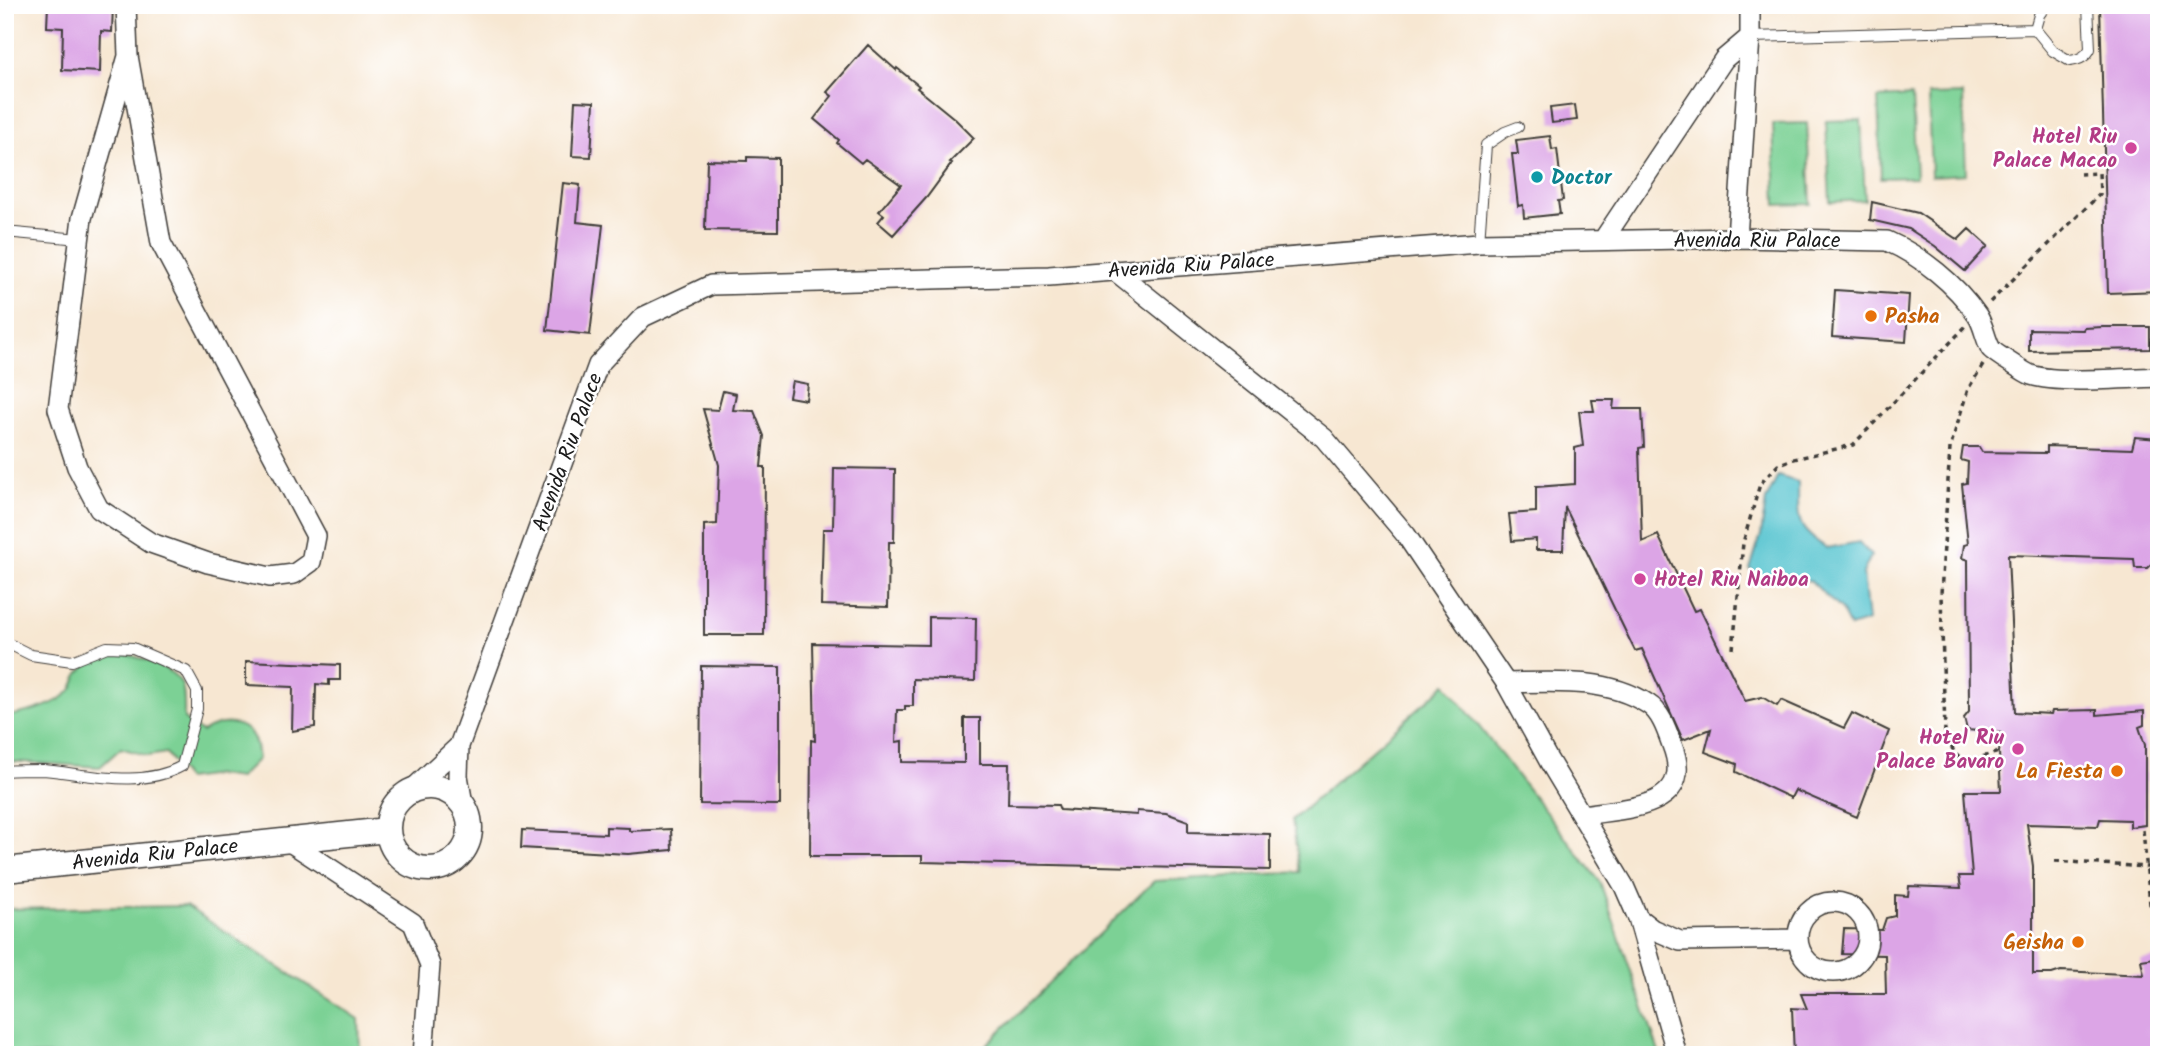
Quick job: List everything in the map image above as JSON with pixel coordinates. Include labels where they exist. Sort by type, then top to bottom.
[{"type":"street","points":[[126,5],[128,56],[161,243],[316,536],[311,562],[294,574],[270,577],[208,563],[151,544],[99,509],[77,467],[58,410],[82,218],[128,56]]},
{"type":"street","points":[[1737,238],[1750,5]]},
{"type":"street","points":[[1603,240],[1724,59],[1750,37]]},
{"type":"street","name":"Avenida Riu Palace","points":[[463,804],[458,776],[458,746],[598,365],[643,317],[711,285],[1049,276],[1479,243],[1737,238],[1887,241],[1931,267],[1977,314],[1992,352]]},
{"type":"street","points":[[1114,270],[1324,438],[1406,535],[1506,683],[1624,886],[1638,918],[1677,1055]]},
{"type":"street","points":[[1992,352],[2030,374],[2056,379],[2159,377]]},
{"type":"street","points":[[1506,683],[1585,683],[1623,693],[1657,711],[1676,754],[1678,769],[1670,790],[1661,799],[1646,804],[1583,816]]},
{"type":"street","name":"Avenida Riu Palace","points":[[415,788],[458,746]]},
{"type":"street","points":[[428,786],[453,794],[463,804],[470,823],[468,844],[460,856],[436,869],[422,869],[398,856],[387,830],[394,805],[403,795],[415,788],[428,786]]},
{"type":"street","name":"Avenida Riu Palace","points":[[5,870],[387,830]]},
{"type":"street","points":[[287,840],[413,923],[430,965],[423,1055]]},
{"type":"street","points":[[1638,918],[1652,929],[1679,941],[1798,939]]},
{"type":"lane","points":[[2035,29],[2039,15],[2046,5]]},
{"type":"lane","points":[[2035,29],[2044,42],[2061,57],[2070,61],[2082,58],[2090,49],[2088,5]]},
{"type":"lane","points":[[1750,37],[2035,29]]},
{"type":"lane","points":[[1479,243],[1486,145],[1504,132],[1518,127]]},
{"type":"lane","points":[[5,232],[79,239]]},
{"type":"lane","points":[[5,642],[31,655],[72,661],[107,647],[134,648],[186,671],[197,691],[197,709],[182,766],[166,775],[98,777],[42,770],[5,771]]},
{"type":"path","points":[[1733,649],[1743,543],[1760,484],[1779,465],[1790,460],[1853,445],[1977,314],[2100,194],[2099,173],[2080,174]]},
{"type":"path","points":[[1992,352],[1968,389],[1950,448],[1941,594],[1945,733],[1949,745],[1965,762],[1999,752]]},
{"type":"path","points":[[2143,830],[2150,904],[2159,904]]},
{"type":"path","points":[[2055,861],[2159,866]]},
{"type":"green space","points":[[1963,94],[1966,174],[1931,176],[1928,95]]},
{"type":"green space","points":[[1912,96],[1916,177],[1881,178],[1878,98]]},
{"type":"green space","points":[[1861,120],[1865,200],[1830,202],[1826,121]]},
{"type":"green space","points":[[1807,123],[1811,204],[1776,205],[1773,124]]},
{"type":"green space","points":[[120,652],[172,673],[182,685],[184,719],[202,732],[222,724],[236,724],[248,731],[255,742],[258,759],[239,778],[217,775],[186,779],[166,753],[148,756],[121,748],[100,767],[5,761],[5,716],[31,711],[58,700],[71,690],[78,675],[91,662],[101,656]]},
{"type":"green space","points":[[1446,684],[1600,882],[1660,1055],[976,1055],[1154,881],[1300,872],[1292,820]]},
{"type":"green space","points":[[186,906],[359,1019],[360,1055],[5,1055],[5,909]]},
{"type":"water","points":[[1778,476],[1798,482],[1800,521],[1816,541],[1827,548],[1859,542],[1871,556],[1863,573],[1868,621],[1850,627],[1842,611],[1811,581],[1777,573],[1763,581],[1750,569],[1761,535],[1766,500]]},
{"type":"building","points":[[48,5],[113,5],[112,32],[101,31],[100,72],[62,70],[63,28],[47,27]]},
{"type":"building","name":"Hotel Riu Palace Macao","points":[[2100,5],[2159,5],[2159,291],[2108,293]]},
{"type":"building","points":[[868,45],[919,86],[917,88],[974,138],[950,162],[952,163],[927,197],[893,235],[878,222],[884,215],[879,211],[901,185],[865,159],[861,163],[814,119],[832,96],[827,92]]},
{"type":"building","points":[[575,101],[594,102],[591,157],[572,156]]},
{"type":"building","points":[[1575,105],[1577,120],[1552,123],[1550,108]]},
{"type":"building","name":"Doctor","points":[[1550,136],[1552,150],[1557,149],[1563,200],[1558,201],[1560,214],[1524,218],[1523,205],[1518,206],[1512,154],[1518,154],[1516,140]]},
{"type":"building","points":[[747,157],[778,158],[778,231],[705,230],[707,160],[747,161]]},
{"type":"building","points":[[563,183],[580,185],[577,222],[603,225],[590,335],[547,330]]},
{"type":"building","points":[[1872,202],[1918,213],[1958,240],[1969,229],[1988,246],[1965,271],[1909,229],[1870,220]]},
{"type":"building","name":"Pasha","points":[[1835,290],[1909,295],[1906,342],[1832,337]]},
{"type":"building","points":[[2103,327],[2150,327],[2150,349],[2029,351],[2029,329],[2083,330]]},
{"type":"building","points":[[792,381],[808,384],[806,400],[789,397]]},
{"type":"building","points":[[723,391],[736,394],[733,410],[754,411],[764,436],[761,467],[765,467],[764,635],[704,635],[704,525],[717,524],[719,465],[703,409],[718,410]]},
{"type":"building","name":"Hotel Riu Naiboa","points":[[1592,400],[1614,400],[1613,409],[1642,409],[1644,447],[1639,448],[1642,542],[1658,535],[1694,611],[1700,609],[1745,701],[1762,697],[1777,706],[1781,700],[1844,728],[1852,713],[1889,731],[1857,817],[1795,790],[1791,798],[1736,772],[1737,764],[1705,752],[1711,729],[1683,740],[1642,649],[1635,651],[1565,507],[1563,550],[1536,550],[1536,539],[1512,541],[1509,514],[1536,512],[1536,487],[1575,484],[1575,448],[1583,446],[1579,411],[1594,411]]},
{"type":"building","name":"Hotel Riu Palace Bavaro","points":[[2135,437],[2159,439],[2159,485],[2155,485],[2155,522],[2159,522],[2159,563],[2153,563],[2148,568],[2135,568],[2134,559],[2008,555],[2015,712],[2051,714],[2052,711],[2097,710],[2097,715],[2144,711],[2144,725],[2139,727],[2145,745],[2145,825],[2130,827],[2130,820],[2100,819],[2098,826],[2027,824],[2033,866],[2033,974],[2061,971],[2144,975],[2141,960],[2154,958],[2159,967],[2159,1055],[1794,1055],[1792,1008],[1807,1009],[1801,994],[1886,994],[1885,955],[1842,954],[1844,929],[1882,930],[1886,918],[1895,916],[1895,895],[1908,896],[1909,886],[1961,888],[1959,876],[1972,876],[1965,791],[2001,791],[1999,752],[2002,733],[1967,730],[1964,718],[1969,712],[1968,560],[1962,558],[1964,545],[1968,544],[1962,484],[1967,483],[1968,462],[1961,460],[1963,447],[1979,447],[1982,452],[2047,453],[2047,446],[2132,449]]},
{"type":"building","points":[[834,468],[895,469],[894,542],[889,542],[888,607],[821,605],[823,529],[833,529]]},
{"type":"building","points":[[929,617],[976,618],[975,681],[913,679],[913,706],[897,710],[896,742],[902,741],[902,762],[964,763],[964,718],[980,718],[980,764],[1009,764],[1008,804],[1058,805],[1060,810],[1137,815],[1137,811],[1166,813],[1188,821],[1188,832],[1270,834],[1270,870],[922,862],[922,856],[810,856],[811,740],[815,741],[813,643],[929,645]]},
{"type":"building","points":[[246,661],[340,665],[340,680],[329,680],[329,685],[316,684],[315,727],[292,731],[293,687],[246,685]]},
{"type":"building","points":[[701,666],[780,667],[780,805],[700,804]]},
{"type":"building","points":[[606,827],[629,828],[629,831],[671,829],[672,850],[628,854],[521,848],[522,830],[606,834]]},
{"type":"place","name":"Hotel Riu Palace Macao","points":[[2131,148]]},
{"type":"place","name":"Doctor","points":[[1537,177]]},
{"type":"place","name":"Pasha","points":[[1871,316]]},
{"type":"place","name":"Hotel Riu Naiboa","points":[[1640,579]]},
{"type":"place","name":"Hotel Riu Palace Bavaro","points":[[2018,749]]},
{"type":"place","name":"La Fiesta","points":[[2117,771]]},
{"type":"place","name":"Geisha","points":[[2078,942]]}]
